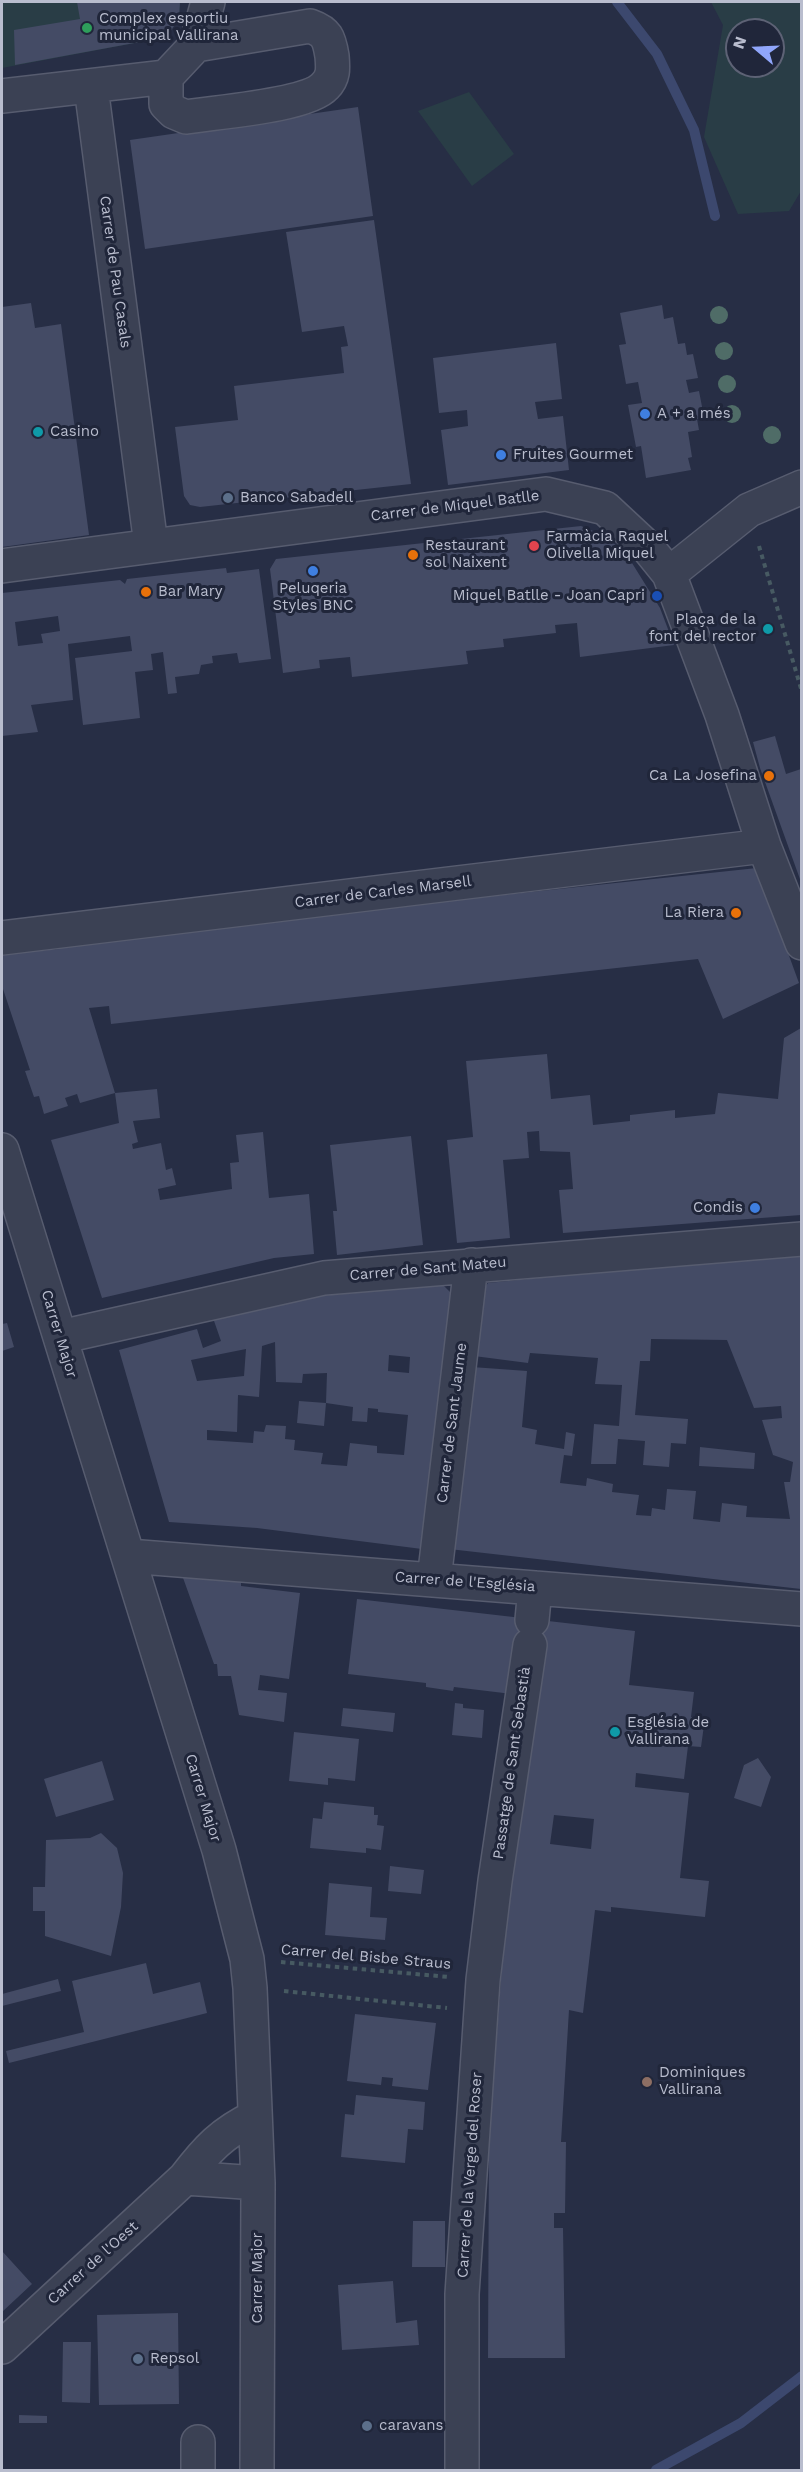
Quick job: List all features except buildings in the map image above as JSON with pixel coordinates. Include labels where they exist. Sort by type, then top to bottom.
[{"type":"street","points":[[2,96],[166,77],[196,45],[208,3]]},
{"type":"street","points":[[166,77],[166,104],[174,112],[186,117],[308,98],[325,86],[334,72],[329,38],[323,30],[310,26],[196,45]]},
{"type":"street","name":"Carrer de Pau Casals","points":[[91,87],[152,545]]},
{"type":"street","points":[[669,574],[713,536],[749,510],[801,487]]},
{"type":"street","name":"Carrer de Miquel Batlle","points":[[2,566],[546,494],[605,508],[648,548],[669,574],[722,715],[764,846],[801,943]]},
{"type":"street","name":"Carrer de Carles Marsell","points":[[2,938],[764,846]]},
{"type":"street","name":"Carrer Major","points":[[2,1150],[219,1850],[249,1973],[258,2183],[257,2470]]},
{"type":"street","name":"Carrer de Sant Mateu","points":[[60,1337],[324,1278],[801,1239]]},
{"type":"street","name":"Carrer de Sant Jaume","points":[[434,1580],[471,1265]]},
{"type":"street","name":"Carrer de l'Església","points":[[128,1557],[801,1609]]},
{"type":"street","name":"Passatge de Sant Sebastià","points":[[495,1881],[531,1632],[535,1588]]},
{"type":"street","name":"Carrer de la Verge del Roser","points":[[462,2470],[462,2294],[483,1980],[495,1881]]},
{"type":"street","name":"Carrer de l'Oest","points":[[2,2347],[185,2178],[206,2150],[221,2135],[255,2116]]},
{"type":"street","points":[[185,2178],[258,2183]]},
{"type":"path","points":[[749,510],[801,693]]},
{"type":"path","points":[[249,1973],[481,2012]]},
{"type":"path","name":"Carrer del Bisbe Straus","points":[[249,1973],[483,1980]]},
{"type":"shaded area","name":"Complex esportiu municipal Vallirana","points":[[2,2],[180,2],[179,18],[167,37],[2,68]]},
{"type":"shaded area","points":[[711,2],[801,2],[801,191],[789,211],[738,214],[704,137],[723,25]]},
{"type":"shaded area","points":[[469,92],[514,154],[472,186],[418,111]]},
{"type":"waterway","points":[[617,2],[657,54],[694,130],[715,216]]},
{"type":"waterway","points":[[656,2470],[741,2423],[802,2376]]},
{"type":"place","name":"Complex esportiu municipal Vallirana","points":[[87,28]]},
{"type":"place","name":"A + a més","points":[[645,414]]},
{"type":"place","name":"Casino","points":[[38,432]]},
{"type":"place","name":"Fruites Gourmet","points":[[501,455]]},
{"type":"place","name":"Banco Sabadell","points":[[228,498]]},
{"type":"place","name":"Farmàcia Raquel Olivella Miquel","points":[[534,546]]},
{"type":"place","name":"Restaurant sol Naixent","points":[[413,555]]},
{"type":"place","name":"Peluqeria Styles BNC","points":[[313,571]]},
{"type":"place","name":"Bar Mary","points":[[146,592]]},
{"type":"place","name":"Miquel Batlle - Joan Capri","points":[[657,596]]},
{"type":"place","name":"Plaça de la font del rector","points":[[768,629]]},
{"type":"place","name":"Ca La Josefina","points":[[769,776]]},
{"type":"place","name":"La Riera","points":[[736,913]]},
{"type":"place","name":"Condis","points":[[755,1208]]},
{"type":"place","name":"Església de Vallirana","points":[[615,1732]]},
{"type":"place","name":"Dominiques Vallirana","points":[[647,2082]]},
{"type":"place","name":"Repsol","points":[[138,2359]]},
{"type":"place","name":"caravans","points":[[367,2426]]}]
